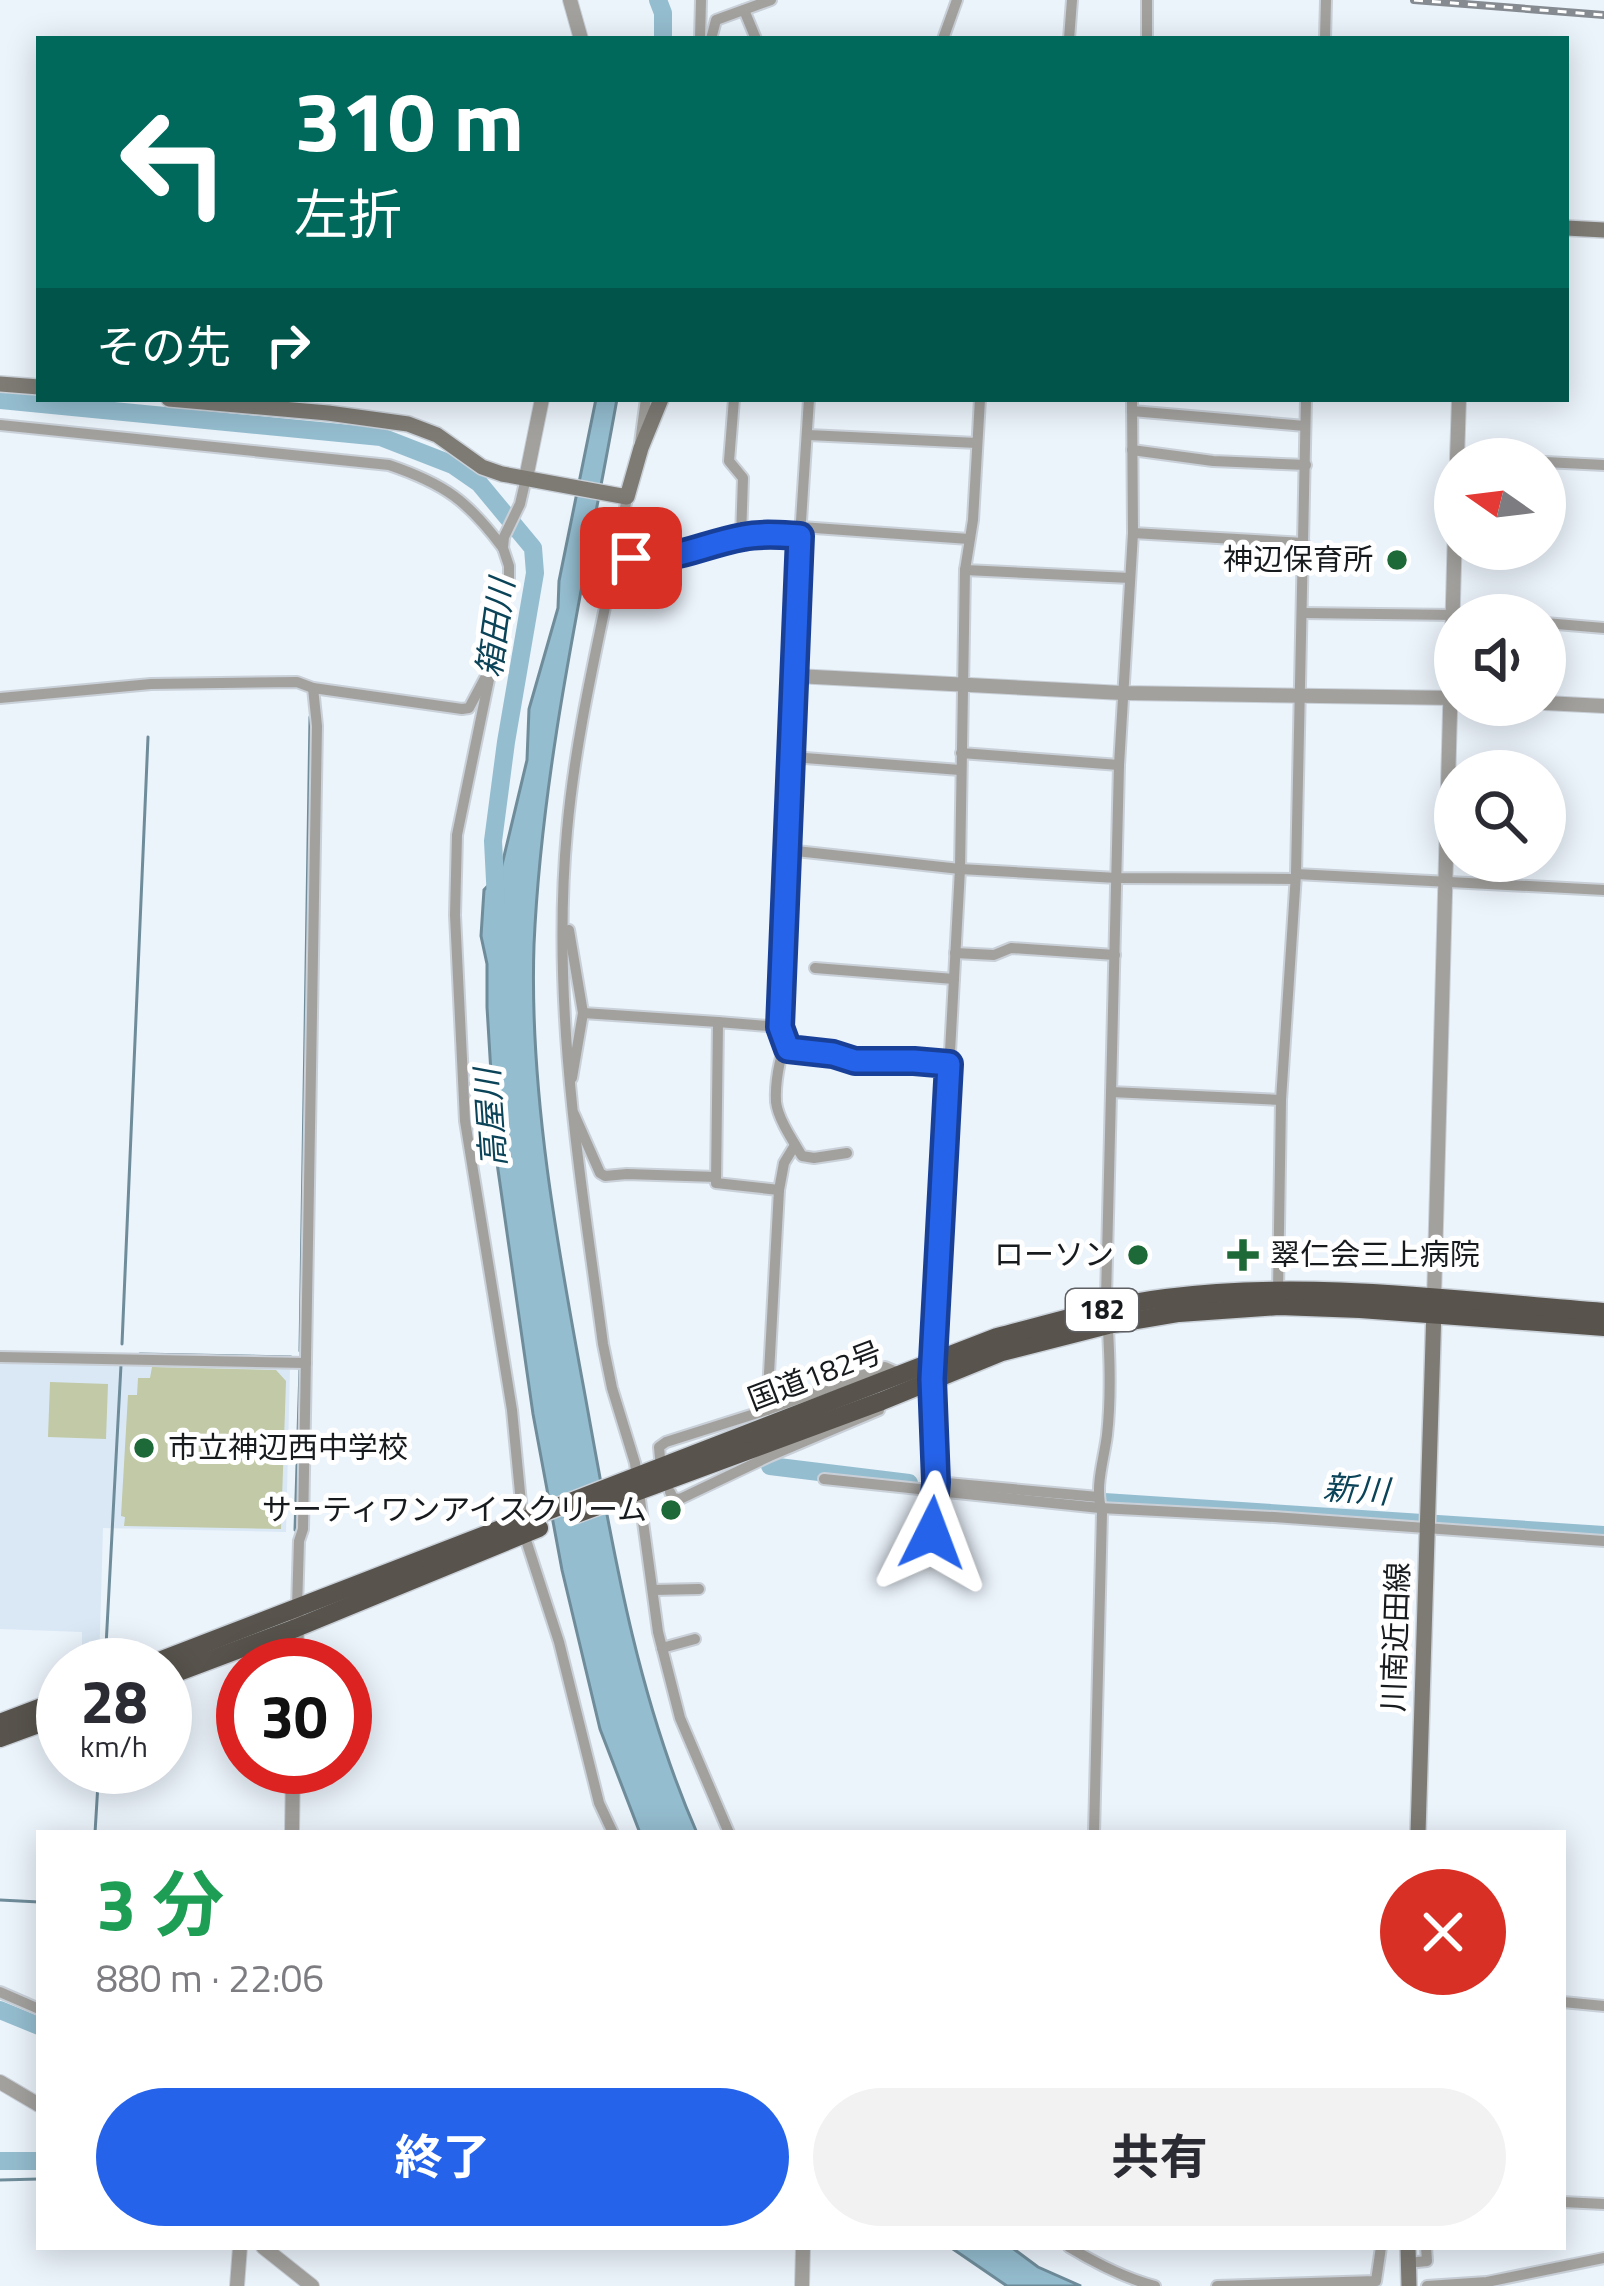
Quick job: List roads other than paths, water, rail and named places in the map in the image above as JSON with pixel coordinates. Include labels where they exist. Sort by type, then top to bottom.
[{"type":"highway","name":"国道182号","points":[[634,1486],[902,1375],[1002,1352],[1167,1298],[1277,1291],[1604,1327]]},
{"type":"highway","name":"国道182号","points":[[1107,1317],[1279,1306],[1604,1312]]},
{"type":"highway","name":"国道182号","points":[[192,1648],[881,1401],[933,1371]]},
{"type":"highway","name":"国道182号","points":[[192,1667],[296,1628],[530,1525]]},
{"type":"highway","points":[[0,1723],[36,1709]]},
{"type":"highway","points":[[0,1738],[36,1725]]},
{"type":"main road","points":[[1569,228],[1604,230]]},
{"type":"main road","points":[[0,384],[36,387]]},
{"type":"main road","points":[[203,402],[408,424],[436,435],[482,467],[625,502],[660,402]]},
{"type":"main road","name":"川南近田線","points":[[1418,1830],[1434,1308]]},
{"type":"main road","points":[[1409,2286],[1412,2254]]},
{"type":"street","points":[[570,0],[580,36]]},
{"type":"street","points":[[700,36],[701,0]]},
{"type":"street","points":[[712,36],[716,20],[771,0]]},
{"type":"street","points":[[944,36],[957,0]]},
{"type":"street","points":[[1069,36],[1072,0]]},
{"type":"street","points":[[1147,0],[1147,36]]},
{"type":"street","points":[[1325,36],[1326,0]]},
{"type":"street","points":[[744,10],[755,36]]},
{"type":"street","points":[[504,542],[530,479],[542,402]]},
{"type":"street","points":[[640,448],[645,402]]},
{"type":"street","points":[[734,402],[729,461],[743,478],[741,537]]},
{"type":"street","points":[[809,402],[780,1027],[788,1049],[855,1061],[949,1064]]},
{"type":"street","points":[[932,1533],[933,1371],[960,869],[965,570],[980,402]]},
{"type":"street","points":[[1277,1291],[1281,1100],[1296,876],[1306,402]]},
{"type":"street","points":[[1458,438],[1459,402]]},
{"type":"street","points":[[1094,1830],[1099,1503],[1107,1436],[1119,765],[1133,532],[1132,405],[1305,426]]},
{"type":"street","points":[[0,425],[389,466],[421,476],[455,495],[504,542],[509,582],[457,836],[455,915],[465,1120],[530,1525],[599,1803],[612,1830]]},
{"type":"street","points":[[808,435],[977,443]]},
{"type":"street","points":[[1132,450],[1213,461],[1306,465]]},
{"type":"street","points":[[1566,463],[1604,465]]},
{"type":"street","points":[[625,502],[631,558],[654,560],[741,537],[800,531],[969,538]]},
{"type":"street","points":[[625,502],[582,710],[567,828],[563,1002],[568,1085],[603,1344],[662,1648],[680,1718],[728,1830]]},
{"type":"street","points":[[1133,532],[1304,543]]},
{"type":"street","points":[[965,570],[1130,578]]},
{"type":"street","points":[[1302,613],[1434,615]]},
{"type":"street","points":[[1566,625],[1604,628]]},
{"type":"street","points":[[0,698],[151,684],[297,682],[462,710],[469,708],[488,673]]},
{"type":"street","points":[[796,676],[1123,693],[1434,697]]},
{"type":"street","points":[[296,1638],[306,1364],[317,726],[313,688]]},
{"type":"street","points":[[1566,704],[1604,706]]},
{"type":"street","points":[[961,753],[1119,765]]},
{"type":"street","points":[[792,757],[960,770]]},
{"type":"street","points":[[787,850],[960,869],[1118,878],[1296,876],[1434,882]]},
{"type":"street","points":[[1434,1308],[1444,882],[1604,890]]},
{"type":"street","points":[[564,918],[583,1013],[568,1085]]},
{"type":"street","points":[[955,953],[994,955],[1011,948],[1115,955]]},
{"type":"street","points":[[815,968],[954,979]]},
{"type":"street","points":[[583,1013],[780,1027]]},
{"type":"street","points":[[718,1022],[716,1183],[779,1190]]},
{"type":"street","points":[[786,1042],[776,1105],[795,1145],[802,1156],[814,1158],[847,1153]]},
{"type":"street","points":[[1111,1092],[1281,1100]]},
{"type":"street","points":[[571,1113],[576,1114],[605,1177],[716,1177]]},
{"type":"street","points":[[767,1410],[779,1190],[784,1163],[795,1145]]},
{"type":"street","points":[[0,1358],[306,1364]]},
{"type":"street","points":[[660,1458],[659,1447],[666,1442],[885,1367],[902,1375]]},
{"type":"street","points":[[670,1492],[680,1499],[878,1412],[881,1401]]},
{"type":"street","points":[[824,1479],[1099,1503],[1427,1522],[1604,1541]]},
{"type":"street","points":[[653,1590],[699,1589]]},
{"type":"street","points":[[662,1648],[694,1639]]},
{"type":"street","points":[[292,1830],[293,1794]]},
{"type":"street","points":[[0,1992],[36,2008]]},
{"type":"street","points":[[1566,2002],[1604,2006]]},
{"type":"street","points":[[0,2082],[36,2103]]},
{"type":"street","points":[[1566,2202],[1604,2204]]},
{"type":"street","points":[[237,2286],[240,2250]]},
{"type":"street","points":[[266,2250],[312,2286]]},
{"type":"street","points":[[802,2286],[803,2250]]},
{"type":"street","points":[[1074,2250],[1098,2265],[1155,2286]]},
{"type":"street","points":[[1217,2286],[1376,2281],[1380,2252],[1394,2261]]},
{"type":"street","points":[[1427,2286],[1487,2282],[1604,2258]]},
{"type":"water","points":[[595,402],[616,402],[566,671],[546,808],[534,945],[536,1058],[556,1228],[616,1562],[658,1727],[696,1830],[639,1830],[600,1729],[562,1570],[533,1414],[496,1156],[487,964],[481,936],[484,890],[500,873],[527,760],[529,709],[558,608],[559,581]]},
{"type":"water","points":[[954,2250],[1015,2250],[1038,2267],[1081,2286],[1007,2286]]},
{"type":"waterway","name":"高屋川","points":[[658,0],[663,36]]},
{"type":"waterway","name":"箱田川","points":[[0,400],[381,437],[453,465],[479,483],[533,548],[535,573],[493,841],[496,900]]},
{"type":"waterway","points":[[300,1351],[310,717]]},
{"type":"waterway","points":[[122,1344],[148,737]]},
{"type":"waterway","points":[[140,1354],[291,1357]]},
{"type":"waterway","points":[[106,1638],[121,1365]]},
{"type":"waterway","points":[[295,1530],[300,1369]]},
{"type":"waterway","name":"新川","points":[[770,1461],[770,1466],[909,1483]]},
{"type":"waterway","name":"新川","points":[[1104,1502],[1604,1535]]},
{"type":"waterway","points":[[95,1830],[97,1794]]},
{"type":"waterway","points":[[0,1900],[36,1902]]},
{"type":"waterway","points":[[0,2010],[36,2025]]},
{"type":"waterway","points":[[0,2161],[36,2161]]},
{"type":"waterway","points":[[0,2180],[36,2179]]},
{"type":"railway","points":[[1414,0],[1604,15]]},
{"type":"place","name":"神辺保育所","points":[[1397,560]]},
{"type":"place","name":"ローソン","points":[[1138,1255]]},
{"type":"place","name":"翠仁会三上病院","points":[[1243,1255]]},
{"type":"place","name":"市立神辺西中学校","points":[[144,1448]]},
{"type":"place","name":"サーティワンアイスクリーム","points":[[671,1510]]}]
